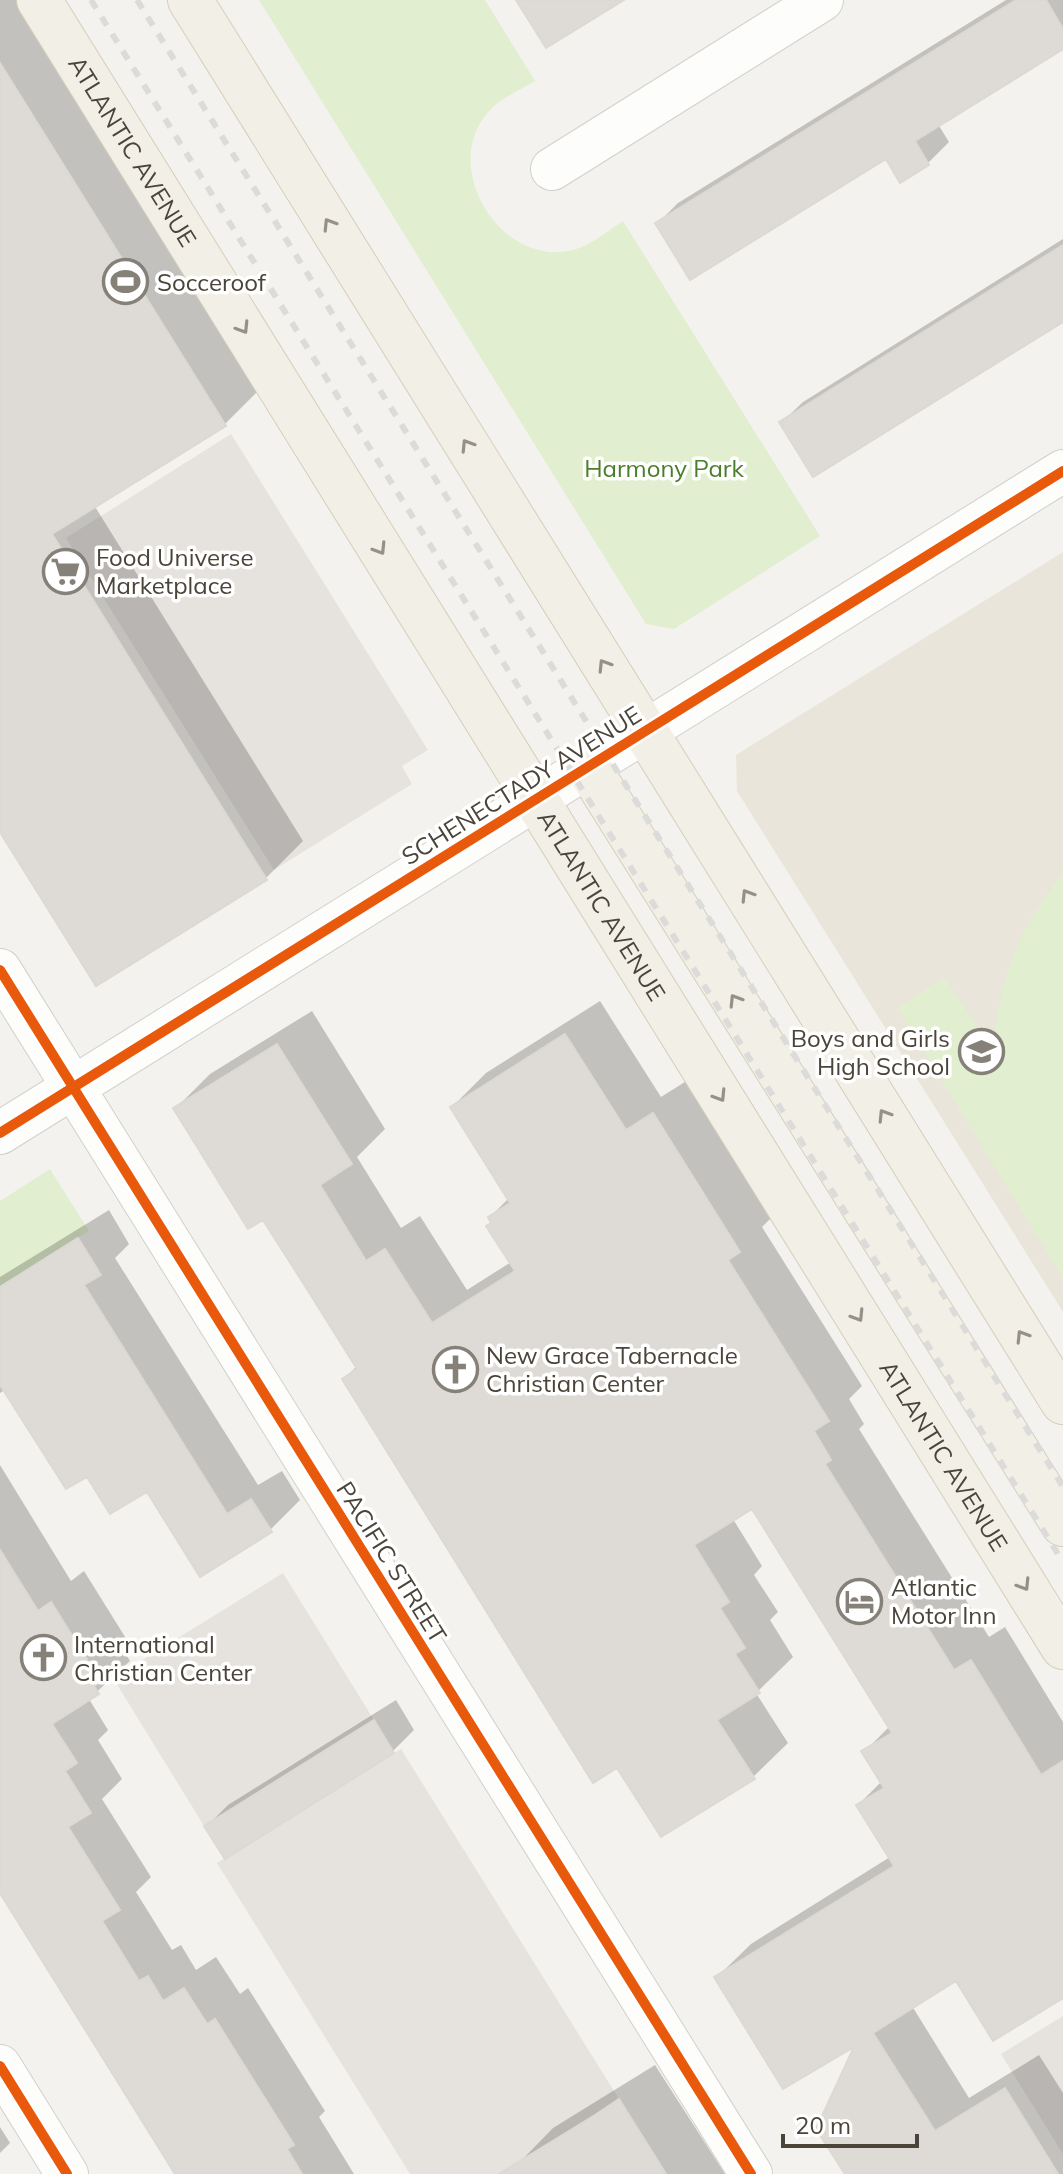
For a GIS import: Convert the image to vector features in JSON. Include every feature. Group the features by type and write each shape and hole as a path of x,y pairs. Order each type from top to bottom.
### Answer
{"main road":[{"name":"ATLANTIC AVENUE","path":"39,0 1063,1647"},
{"path":"190,0 1063,1402"},
{"path":"588,767 1063,1524"},
{"path":"665,1006 806,1114"}],"street":[{"path":"552,169 822,0"},
{"name":"SCHENECTADY AVENUE","path":"0,1133 1063,471"},
{"name":"PACIFIC STREET","path":"0,970 751,2174"},
{"path":"0,2066 67,2174"}],"shaded area":[{"path":"231,434 428,750 402,766 412,784 274,870 66,538"},
{"name":"Boys and Girls High School","path":"1063,552 1063,1312 737,791 736,755"},
{"path":"283,1573 374,1720 204,1826 113,1678"},
{"path":"401,1749 619,2099 499,2174 410,2174 217,1863"},
{"path":"1063,2016 1063,2154 1001,2054"}],"green space":[{"name":"Harmony Park","path":"259,0 485,0 535,81 493,107 476,130 471,157 474,184 486,210 504,231 527,246 553,252 582,247 623,221 820,536 674,629 646,624"},
{"path":"1063,874 1063,1278 897,1008 944,977 993,1051 1000,1002 1013,957 1034,915"},
{"path":"50,1169 89,1231 0,1287 0,1201"}],"building":[{"path":"516,0 624,0 546,48"},
{"path":"1016,0 1046,0 1063,29 1063,49 915,141 929,165 900,183 886,159 690,280 655,223"},
{"path":"0,63 226,426 52,534 267,880 96,986 0,832"},
{"path":"1063,245 1063,322 813,477 779,422"},
{"path":"565,1034 626,1130 653,1113 740,1252 728,1260 829,1421 814,1431 831,1460 825,1464 954,1670 971,1660 1041,1775 1063,1761 1063,1998 993,2041 956,1981 873,2033 935,2131 1005,2088 1058,2174 845,2174 816,2129 854,2047 783,2089 714,1977 894,1866 856,1805 884,1788 861,1751 892,1733 752,1509 694,1545 729,1602 720,1608 745,1648 735,1654 760,1693 717,1720 755,1779 661,1837 617,1768 593,1783 342,1379 357,1369 263,1220 248,1229 173,1108 277,1044 352,1164 320,1185 366,1261 385,1249 432,1323 515,1271 486,1226 491,1223 488,1217 510,1203 450,1107"},
{"path":"78,1238 101,1275 84,1285 227,1514 251,1499 272,1532 200,1577 147,1492 110,1514 87,1477 66,1489 0,1385 0,1287"},
{"path":"0,1550 38,1611 51,1602 101,1682 94,1686 99,1694 52,1724 77,1763 65,1771 91,1813 68,1827 120,1910 102,1921 139,1981 148,1976 163,2001 184,1988 207,2024 215,2019 294,2145 287,2149 302,2174 175,2174 0,1893"},
{"path":"374,1720 394,1753 225,1859 204,1826"},
{"path":"619,2099 666,2174 499,2174 595,2115"}],"railway":[{"path":"91,0 1063,1562"},
{"path":"137,0 1063,1487"}],"cycle path":[{"path":"0,1133 1063,471"},
{"path":"0,970 751,2174"},
{"path":"0,2066 67,2174"}],"place":[{"name":"Socceroof","path":"126,282"},
{"name":"Food Universe Marketplace","path":"65,571"},
{"name":"Boys and Girls High School","path":"981,1052"},
{"name":"New Grace Tabernacle Christian Center","path":"455,1369"},
{"name":"Atlantic Motor Inn","path":"860,1601"},
{"name":"International Christian Center","path":"43,1658"}]}
